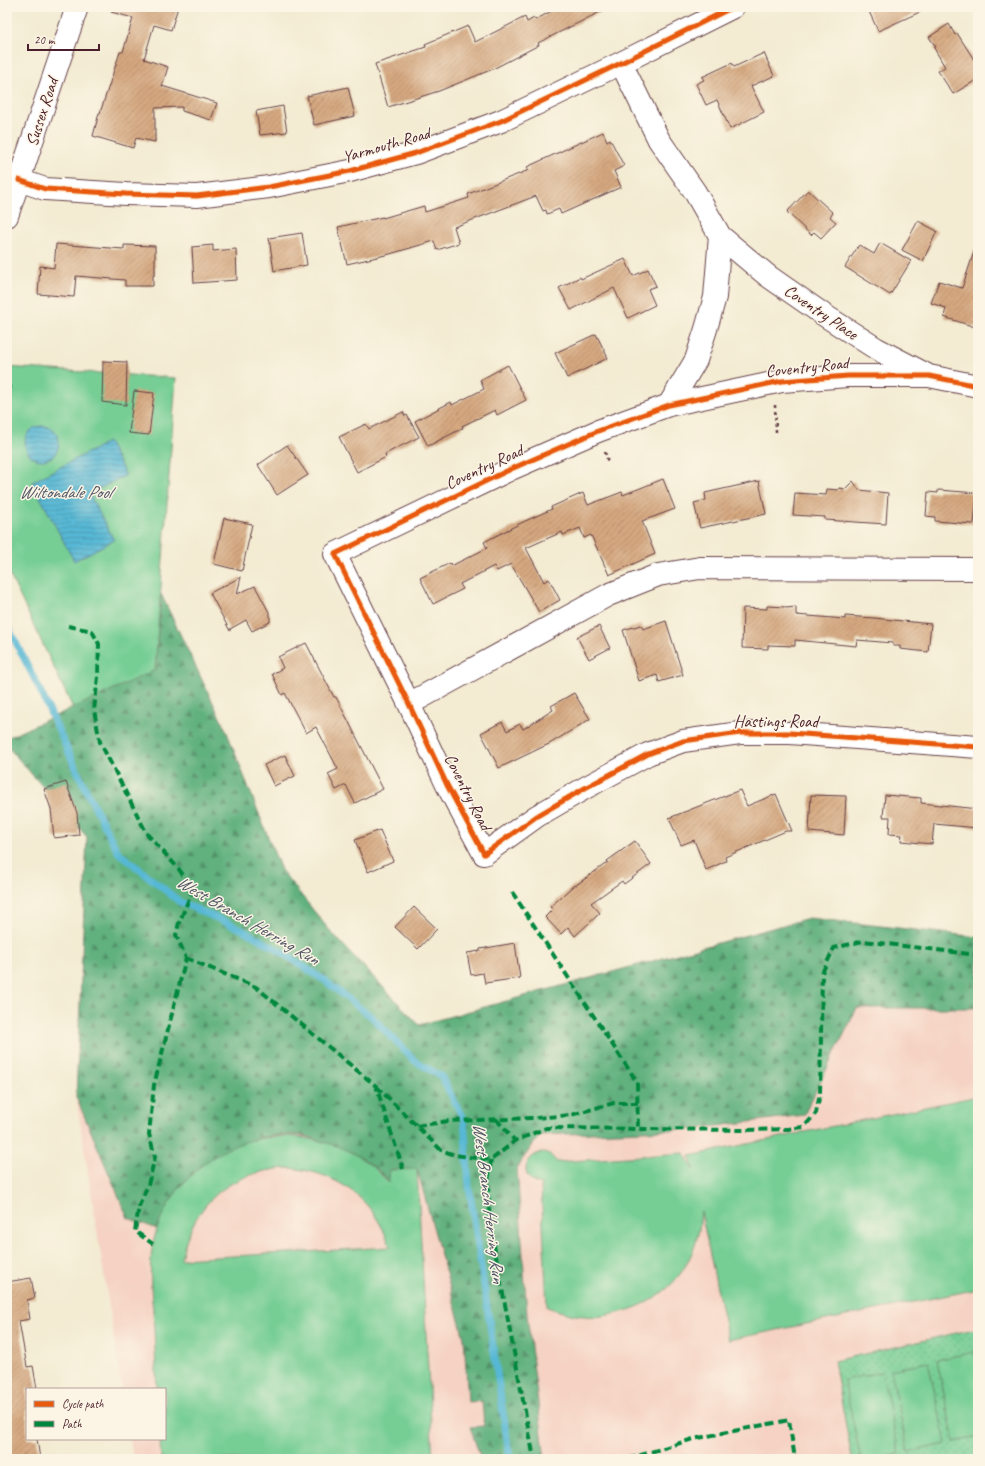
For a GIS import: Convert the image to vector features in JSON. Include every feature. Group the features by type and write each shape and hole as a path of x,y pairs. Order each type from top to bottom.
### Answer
{"street":[{"name":"Sussex Road","path":"7,216 77,7"},
{"name":"Yarmouth Road","path":"19,180 45,189 126,194 197,196 269,187 350,171 416,153 500,121 733,7"},
{"name":"Coventry Place","path":"621,63 660,140 695,192 720,236 768,276 824,315 877,348 929,376"},
{"path":"669,405 696,360 706,329 715,297 720,236"},
{"name":"Coventry Road","path":"484,854 447,785 335,554 511,469 598,431 669,405 782,381 848,376 929,376 978,386"},
{"path":"409,704 608,596 658,575 700,568 978,569"},
{"name":"Hastings Road","path":"484,854 537,816 585,788 648,754 683,741 740,733 790,732 978,748"}],"shaded area":[{"path":"809,918 978,937 978,1459 133,1459 130,1440 166,1440 166,1388 122,1388 76,1097 804,1115"}],"green space":[{"name":"Wiltondale Pool","path":"7,367 176,378 155,670 73,708 7,569"},
{"path":"161,594 226,730 281,870 330,931 419,1025 809,918 978,937 978,1008 857,1008 804,1115 693,1129 540,1135 517,1167 527,1315 545,1459 481,1459 470,1427 484,1426 482,1401 468,1402 464,1338 417,1169 389,1170 390,1183 370,1164 338,1147 309,1137 291,1135 272,1136 236,1146 203,1165 189,1177 177,1191 168,1205 157,1229 128,1218 76,1097 87,837 7,746 7,738 155,670"},
{"path":"978,1096 978,1289 728,1340 701,1212 695,1245 688,1261 680,1274 656,1297 642,1305 610,1315 588,1317 574,1315 547,1307 541,1185 531,1181 527,1174 526,1167 529,1160 534,1155 541,1153 549,1155 557,1162 684,1153 693,1169 690,1156"},
{"path":"287,1136 316,1140 330,1144 355,1155 379,1172 389,1183 389,1170 417,1169 433,1459 161,1459 160,1440 166,1440 166,1388 157,1388 151,1280 152,1249 156,1231 163,1214 173,1198 184,1183 197,1170 212,1158 228,1149 245,1142","holes":["287,1168 305,1170 322,1175 337,1182 364,1202 383,1230 390,1247 181,1259 194,1222 217,1194 231,1184 248,1176 266,1171"]},
{"path":"978,1328 978,1459 852,1459 834,1361"},
{"path":"974,1352 978,1368 978,1437 954,1442 937,1360"},
{"path":"928,1362 946,1444 908,1452 891,1370"},
{"path":"882,1372 899,1454 875,1459 861,1459 844,1380"}],"water":[{"path":"42,426 54,431 59,443 54,455 42,460 30,455 25,443 30,431"},
{"name":"Wiltondale Pool","path":"108,442 126,475 89,494 114,540 74,561 32,482"}],"building":[{"path":"112,7 178,7 171,30 154,25 144,59 168,67 162,86 217,103 211,120 182,111 182,107 155,108 155,142 136,138 133,148 93,136 99,113 120,52 123,52 133,18 111,12"},
{"path":"559,7 610,7 538,43 539,45 493,69 439,91 388,107 375,64 426,47 425,44 468,26 475,42 525,17 527,22 534,18 535,20"},
{"path":"867,7 931,7 878,31"},
{"path":"949,24 955,35 957,33 978,66 978,79 953,94 938,71 945,67 934,48 936,47 929,37"},
{"path":"764,53 774,76 751,86 764,112 730,129 717,100 706,105 696,84 704,80 702,77 732,63 734,67"},
{"path":"348,87 355,116 314,125 307,96"},
{"path":"283,106 287,132 260,135 256,111"},
{"path":"603,132 607,141 610,139 624,166 614,171 621,187 561,214 559,209 547,214 546,210 543,211 536,196 454,227 459,243 437,250 434,241 390,254 347,264 338,227 383,218 424,206 425,212 469,198 468,194 529,170 527,167"},
{"path":"808,190 833,213 830,217 836,222 821,238 814,232 811,235 787,212"},
{"path":"918,221 937,231 923,261 902,250"},
{"path":"302,233 307,265 274,271 269,238"},
{"path":"880,243 911,261 890,295 845,267 859,245 874,254"},
{"path":"56,244 124,249 124,245 155,246 155,275 153,275 153,286 125,286 125,280 76,276 74,297 38,294 40,266 54,268"},
{"path":"213,245 213,251 236,249 237,280 194,283 192,247"},
{"path":"975,249 978,250 978,328 944,317 946,308 931,303 939,281 962,288"},
{"path":"625,259 633,276 648,269 656,286 648,289 655,305 628,318 614,288 571,310 559,288 580,277 581,279"},
{"path":"596,334 608,358 567,378 555,353"},
{"path":"103,361 127,362 126,405 102,402"},
{"path":"508,365 526,400 497,415 495,410 462,426 463,428 428,446 415,421 451,402 452,405 484,389 480,380"},
{"path":"134,391 154,393 149,435 129,433"},
{"path":"403,412 405,416 407,415 419,437 385,454 386,457 357,472 339,437 366,424 369,429"},
{"path":"287,445 308,475 277,495 258,465"},
{"path":"663,479 675,509 642,521 655,554 609,575 591,535 584,538 580,528 563,535 562,532 526,548 544,582 549,579 560,600 539,612 511,564 497,571 494,566 460,584 463,589 433,604 420,578 450,563 451,566 487,548 484,542 552,509 551,507 583,493 588,505 622,492 623,495"},
{"path":"759,481 766,514 700,528 694,503 706,500 705,493"},
{"path":"853,481 859,490 888,493 886,524 825,520 825,517 793,515 795,493 826,495 827,489 845,489"},
{"path":"938,490 977,493 974,523 935,521 935,517 926,516 928,492 938,493"},
{"path":"224,518 252,524 242,571 214,564"},
{"path":"241,577 237,594 255,586 270,614 270,622 252,631 246,620 230,629 230,631 210,593"},
{"path":"767,606 786,608 796,607 796,615 845,619 845,616 931,624 928,652 900,649 900,646 893,646 893,643 857,640 856,646 795,640 795,646 768,645 768,649 742,648 743,608 767,609"},
{"path":"666,621 683,675 659,682 657,675 639,681 623,630 641,625 643,629"},
{"path":"599,626 610,648 589,659 577,637"},
{"path":"306,643 334,697 336,697 383,789 355,803 346,785 336,790 328,774 338,769 316,727 306,733 285,693 282,695 272,674 283,668 278,657"},
{"path":"574,693 590,719 551,743 499,768 481,733 502,722 507,731 520,724 523,729 553,710 551,706"},
{"path":"285,755 295,776 274,786 264,765"},
{"path":"66,782 77,813 79,835 54,838 51,809 44,789"},
{"path":"740,790 747,806 776,794 792,831 786,831 725,857 726,861 706,870 694,840 681,845 669,818"},
{"path":"811,795 846,796 844,835 809,832"},
{"path":"885,795 921,798 921,803 978,809 978,828 934,824 932,844 901,841 902,835 889,834 890,817 883,817"},
{"path":"380,830 393,861 368,872 355,840"},
{"path":"635,841 651,864 624,884 622,881 591,903 600,913 575,936 568,927 561,934 545,917 553,909 550,907 574,885 575,886"},
{"path":"414,907 437,929 418,949 395,927"},
{"path":"515,943 520,978 485,983 483,973 471,975 467,953 480,951 480,949"},
{"path":"31,1278 35,1298 27,1300 30,1319 19,1321 27,1367 33,1366 37,1388 26,1388 26,1440 37,1440 40,1459 7,1459 7,1282"}],"waterway":[{"name":"West Branch Herring Run","path":"7,625 38,686 87,792 118,852 180,902 239,928 275,948 324,980 373,1018 415,1061 441,1076 464,1120 469,1186 510,1459"}],"marked path":[{"path":"68,626 92,631 99,644 98,677 94,710 100,742 147,834 178,868 193,889 179,923 176,935 186,958 154,1085 149,1134 155,1157 148,1185 139,1206 135,1231 153,1244"},
{"path":"512,892 637,1082 638,1129"},
{"path":"376,1086 441,1150 455,1155 491,1160 515,1141 546,1128 746,1130 804,1127 816,1113 820,1094 822,973 834,948 863,941 978,955"},
{"path":"186,958 256,987 376,1086 403,1169"},
{"path":"417,1126 449,1121 535,1118 571,1115 614,1103 638,1103"},
{"path":"496,1119 515,1141"},
{"path":"491,1160 488,1182 489,1209 495,1251 534,1459"},
{"path":"628,1459 693,1439 789,1420 795,1459"}],"cycle path":[{"path":"19,180 45,189 126,194 197,196 269,187 350,171 416,153 501,121 733,7"},
{"path":"978,386 929,376 848,376 782,381 669,405 598,431 511,469 335,554 447,785 484,854 537,816 585,788 648,754 683,741 740,733 790,733 978,747"}]}
